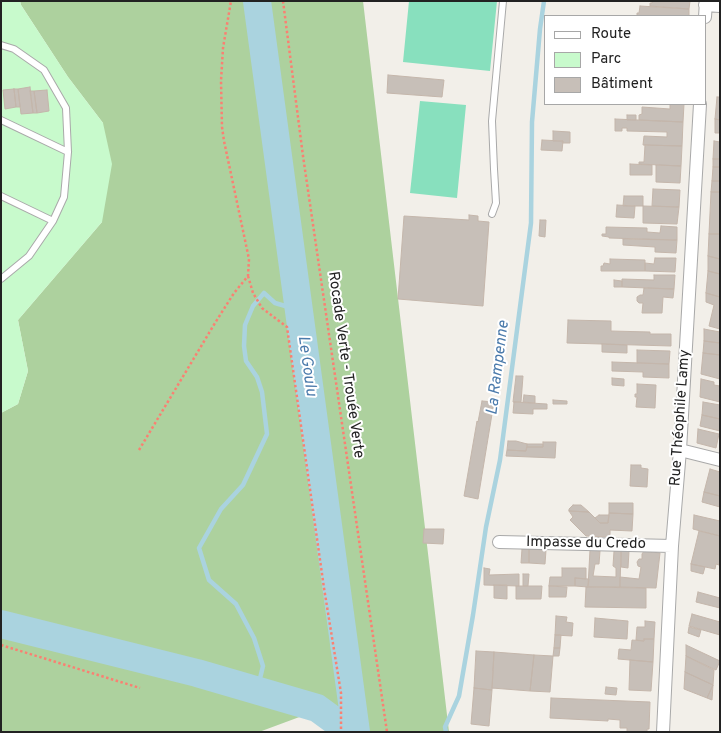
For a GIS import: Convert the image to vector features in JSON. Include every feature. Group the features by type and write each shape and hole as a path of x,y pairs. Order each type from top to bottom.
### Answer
{"street":[{"path":"705,8 720,6"},
{"name":"Rue Théophile Lamy","path":"663,732 672,546 680,450 700,105"},
{"path":"680,450 720,460"},
{"name":"Impasse du Credo","path":"499,542 672,546"}],"lane":[{"path":"492,214 496,203 492,121 503,1"},
{"path":"1,45 14,49 44,70 66,108 68,152 64,196 53,220 29,256 1,279"},
{"path":"1,120 68,152"},
{"path":"1,196 53,220"},
{"path":"1,271 8,274"}],"path":[{"path":"231,1 223,48 221,81 222,127 248,259 248,276 253,294 262,308 287,327 341,693 341,732"},
{"name":"Rocade Verte - Trouée Verte","path":"283,1 304,165 387,732"},
{"path":"139,450 215,323 234,293 248,276"},
{"path":"1,645 140,688"}],"green space":[{"path":"1,1 20,1 68,77 103,123 112,164 102,222 18,320 28,371 18,404 1,413"},
{"path":"20,1 363,1 449,732 326,732 321,709 259,732 1,732 1,413 18,404 28,371 18,320 102,222 103,123 68,77"},
{"path":"409,1 497,1 490,71 403,62"},
{"path":"420,101 466,105 457,198 410,193"}],"building":[{"path":"652,1 690,1 689,9 650,6"},
{"path":"640,6 689,9 689,15 637,15"},
{"path":"388,75 444,80 442,97 387,93"},
{"path":"30,87 33,113 21,114 18,89"},
{"path":"14,89 16,107 5,109 3,90"},
{"path":"14,89 18,89 20,107 16,107"},
{"path":"47,90 49,111 37,113 34,91"},
{"path":"30,91 34,91 37,113 33,113"},
{"path":"717,97 720,97 720,120 715,119"},
{"path":"670,105 684,105 683,122 639,120 639,115 642,114 642,107 670,109"},
{"path":"627,115 636,115 636,120 627,120"},
{"path":"615,119 683,122 682,146 643,145 644,136 667,137 667,132 627,131 627,128 622,128 622,131 615,131"},
{"path":"715,119 720,120 720,133 715,133"},
{"path":"553,131 570,132 570,143 553,141"},
{"path":"542,140 563,141 562,151 541,150"},
{"path":"714,141 720,142 720,159 713,159"},
{"path":"645,145 682,146 681,166 639,164 639,162 644,162"},
{"path":"713,159 720,159 720,167 713,167"},
{"path":"630,164 652,165 652,175 630,175"},
{"path":"656,165 681,166 680,183 656,182"},
{"path":"713,167 720,167 720,181 712,181"},
{"path":"712,181 720,181 720,192 711,192"},
{"path":"653,189 680,190 679,207 652,206"},
{"path":"711,192 720,192 720,234 709,234"},
{"path":"624,196 643,196 643,206 623,206"},
{"path":"617,205 635,206 634,218 616,217"},
{"path":"643,206 679,207 677,224 643,223"},
{"path":"469,215 478,216 478,221 489,222 483,306 398,299 404,216 469,220"},
{"path":"540,220 546,220 545,237 539,236"},
{"path":"661,226 677,227 677,240 609,238 602,236 602,234 606,234 606,227 647,228 647,232 660,233"},
{"path":"709,234 720,234 720,259 708,256"},
{"path":"623,239 677,240 676,253 655,252 655,247 623,245"},
{"path":"708,256 720,259 720,274 708,271"},
{"path":"655,258 676,258 675,272 645,271 645,263 654,264"},
{"path":"610,259 645,260 645,271 601,271 601,266 604,263 610,264"},
{"path":"708,271 720,274 720,297 706,293"},
{"path":"654,275 675,275 674,289 622,287 622,279 654,280"},
{"path":"614,280 622,281 622,287 614,287"},
{"path":"644,288 674,289 673,298 663,297 662,313 642,313 643,303 637,301 637,297 643,295"},
{"path":"706,293 720,297 720,329 709,326 714,305 706,302"},
{"path":"568,320 611,321 611,331 671,334 671,346 567,343"},
{"path":"704,329 720,332 720,343 704,341"},
{"path":"704,341 720,343 720,355 703,353"},
{"path":"602,344 627,345 627,353 602,352"},
{"path":"637,350 670,351 669,364 637,363"},
{"path":"703,353 720,355 720,379 701,374"},
{"path":"612,362 669,364 669,378 643,377 643,372 612,371"},
{"path":"516,376 523,376 521,402 513,402"},
{"path":"612,378 624,379 624,386 612,385"},
{"path":"701,379 714,382 714,385 720,386 720,402 700,397"},
{"path":"637,384 656,385 655,408 636,407 637,397 635,397 635,394 637,394"},
{"path":"524,395 535,396 535,403 523,402"},
{"path":"553,400 567,401 567,404 553,404"},
{"path":"482,401 494,402 478,499 464,496"},
{"path":"514,402 547,404 547,409 533,409 533,414 513,413"},
{"path":"703,402 720,405 720,419 702,415"},
{"path":"702,415 720,419 720,431 700,426"},
{"path":"698,429 719,434 716,448 697,443"},
{"path":"508,441 527,444 526,451 507,450"},
{"path":"543,442 556,442 555,458 506,456 507,450 526,451 527,447 543,447"},
{"path":"527,444 543,444 543,447 527,447"},
{"path":"631,465 641,465 641,468 648,469 647,487 630,486"},
{"path":"710,469 720,472 720,496 704,492"},
{"path":"704,492 720,496 720,507 702,502"},
{"path":"609,503 633,503 633,514 609,513"},
{"path":"573,505 581,505 589,512 569,511"},
{"path":"569,511 589,512 600,523 608,523 609,513 633,514 632,531 610,530 610,537 586,536 570,520 573,517"},
{"path":"599,515 609,515 608,523 600,523 595,518"},
{"path":"694,515 720,521 720,536 693,529"},
{"path":"424,529 444,529 443,544 423,543"},
{"path":"699,531 720,536 720,560 719,565 716,564 715,569 691,564"},
{"path":"522,549 529,549 529,563 521,563"},
{"path":"529,549 546,550 545,564 529,563"},
{"path":"590,550 600,551 599,564 595,564 593,576 616,577 616,568 613,566 614,551 621,551 620,587 588,587"},
{"path":"621,551 629,551 628,568 621,567"},
{"path":"644,551 660,553 656,588 620,587 620,577 639,579 641,567 638,566 637,562 639,559 642,559"},
{"path":"691,564 705,567 703,574 691,571"},
{"path":"484,568 490,569 489,575 519,574 519,586 484,585"},
{"path":"562,568 586,568 586,579 575,578 575,586 549,586 550,577 562,577"},
{"path":"523,574 529,574 528,586 523,586"},
{"path":"575,578 589,579 588,587 575,586"},
{"path":"494,585 507,585 507,599 494,598"},
{"path":"516,586 542,586 541,599 516,599"},
{"path":"549,586 567,587 566,597 549,597"},
{"path":"586,587 646,588 646,608 585,607"},
{"path":"698,592 720,598 720,608 696,602"},
{"path":"692,614 720,622 720,635 689,626"},
{"path":"556,616 567,617 566,622 573,623 572,636 555,635"},
{"path":"595,618 628,621 627,639 594,637"},
{"path":"645,621 655,622 654,639 636,640 637,627 645,627"},
{"path":"689,627 701,630 699,637 688,633"},
{"path":"555,635 561,635 560,648 554,648"},
{"path":"644,639 654,639 653,662 618,659 619,649 631,650 632,640 644,641"},
{"path":"686,645 720,661 716,670 686,656"},
{"path":"554,648 560,648 559,656 553,656"},
{"path":"476,651 494,652 492,690 474,688"},
{"path":"494,652 534,655 530,691 492,688"},
{"path":"534,655 553,656 550,692 530,691"},
{"path":"686,656 714,670 713,685 685,672"},
{"path":"630,660 653,662 651,691 629,690"},
{"path":"685,672 713,685 707,698 684,689"},
{"path":"713,685 712,700 707,698"},
{"path":"606,687 617,688 616,695 605,694"},
{"path":"474,688 492,690 489,726 471,724"},
{"path":"551,698 650,702 649,729 647,729 647,732 627,732 627,728 620,728 620,720 550,718"}],"waterway":[{"name":"Le Goulu","path":"257,1 356,732"},
{"name":"La Rampenne","path":"446,732 445,727 459,696 486,527 500,460 531,223 532,122 544,1"},
{"path":"257,691 263,666 254,638 236,604 209,580 199,548 221,509 243,485 267,434 262,392 257,377 246,361 244,346 245,325 253,306 264,293 275,303 299,310"},
{"path":"1,624 197,673 317,708 350,732"}]}
